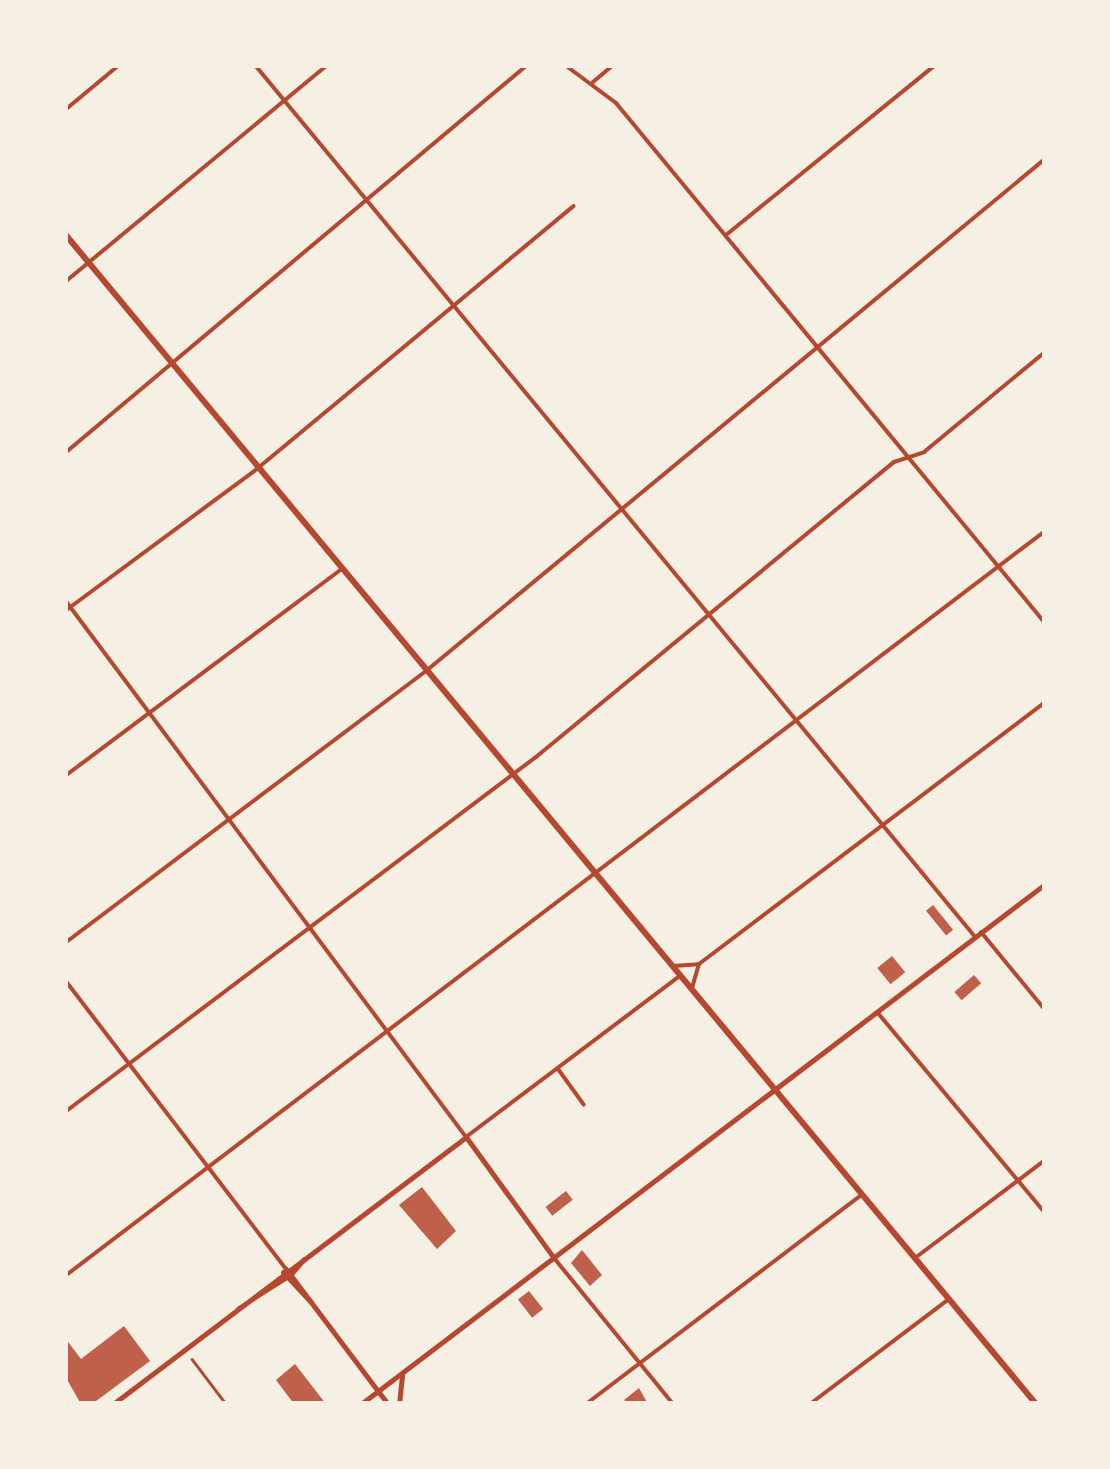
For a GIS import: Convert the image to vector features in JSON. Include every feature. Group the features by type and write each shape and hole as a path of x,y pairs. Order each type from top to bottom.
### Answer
{"main road":[{"path":"65,234 1036,1404"},
{"path":"361,1404 1045,884"},
{"path":"112,1404 242,1310 466,1137 554,1258"},
{"path":"287,1273 388,1404"},
{"path":"398,1404 402,1373"}],"street":[{"path":"65,110 119,65"},
{"path":"256,65 884,825 1045,1010"},
{"path":"65,282 326,65"},
{"path":"65,453 527,65"},
{"path":"564,65 593,82 726,236 1045,623"},
{"path":"593,82 614,65"},
{"path":"726,236 934,65"},
{"path":"65,943 426,671 1045,159"},
{"path":"68,610 258,468 574,206"},
{"path":"65,1112 536,757 710,614 908,457 924,452 1045,352"},
{"path":"65,1276 1045,531"},
{"path":"65,776 342,569"},
{"path":"65,600 68,610 312,926 466,1137 681,975"},
{"path":"673,966 699,964 1045,702"},
{"path":"692,989 699,964"},
{"path":"65,980 287,1273"},
{"path":"877,1012 1045,1213"},
{"path":"558,1069 584,1105"},
{"path":"915,1258 1045,1160"},
{"path":"586,1404 862,1194"},
{"path":"554,1258 673,1404"},
{"path":"810,1404 949,1299"},
{"path":"192,1359 226,1404"}],"building":[{"path":"933,905 953,930 946,936 926,911"},
{"path":"892,956 905,972 890,984 877,968"},
{"path":"974,975 981,983 962,1000 954,992"},
{"path":"422,1187 456,1231 437,1249 399,1205"},
{"path":"566,1191 573,1200 552,1216 546,1207"},
{"path":"582,1250 602,1275 590,1286 571,1263"},
{"path":"529,1291 543,1309 532,1318 518,1300"},
{"path":"124,1326 150,1361 92,1404 81,1404 65,1376 65,1338 81,1359"},
{"path":"295,1364 326,1404 294,1404 276,1380"},
{"path":"639,1388 648,1404 628,1404 624,1400"}]}
